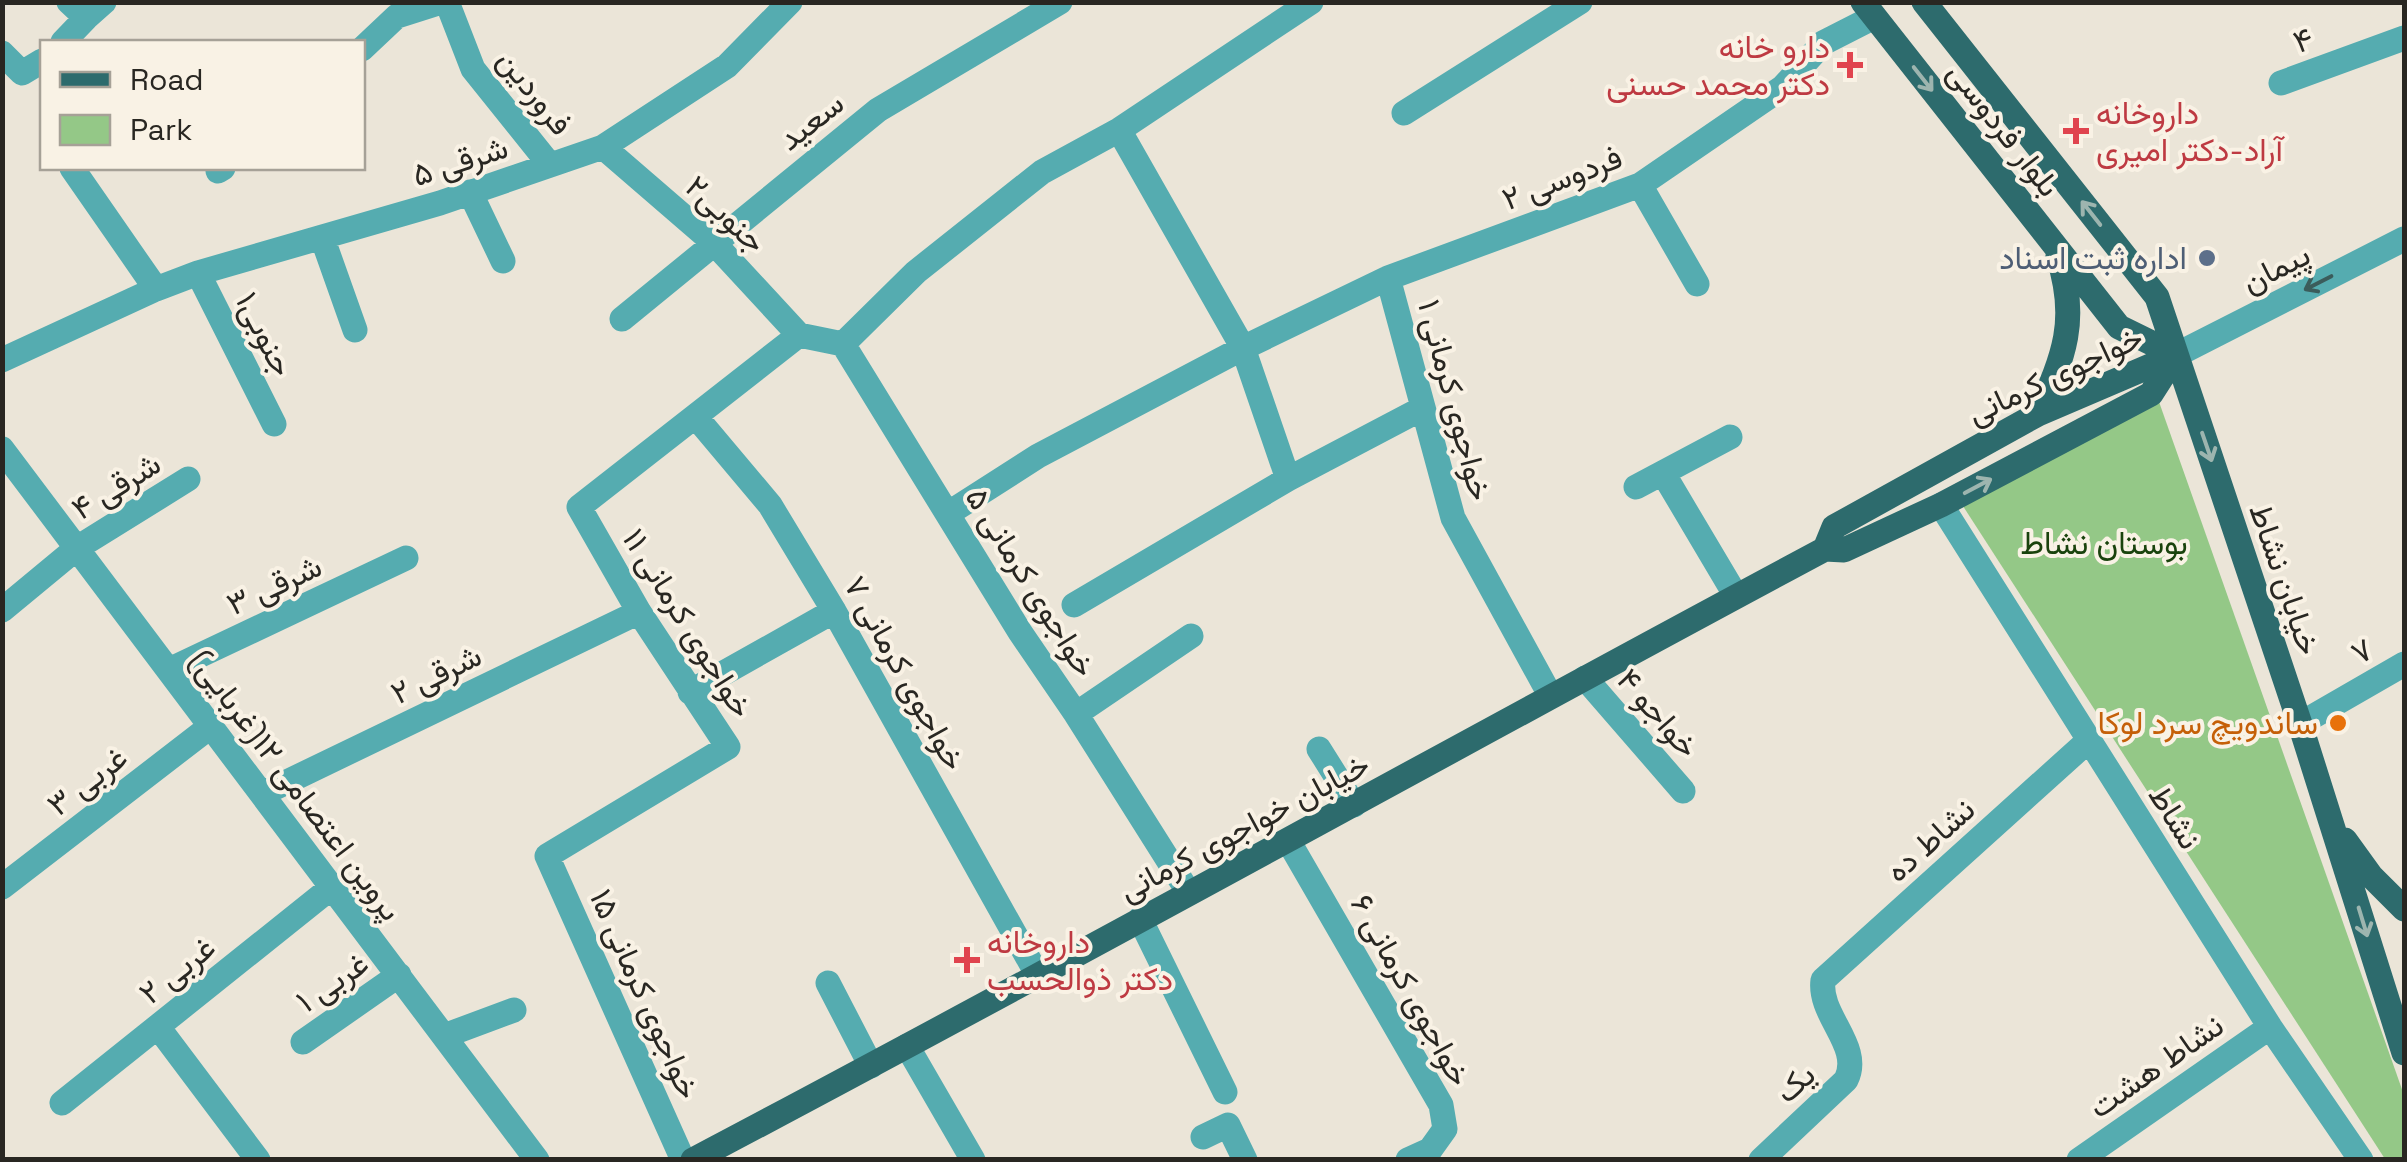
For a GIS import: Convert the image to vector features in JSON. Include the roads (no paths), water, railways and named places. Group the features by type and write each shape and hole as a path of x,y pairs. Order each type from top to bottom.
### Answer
{"main road":[{"name":"بلوار فردوسی","path":"1924,2 2157,297 2176,355"},
{"name":"بلوار فردوسی","path":"1868,10 2119,327 2176,355"},
{"path":"2038,414 2059,366 2070,317 2056,246"},
{"name":"خواجوی کرمانی","path":"2176,355 2151,394 1941,505 1844,550 1825,549 1834,528 2038,414 2176,355"},
{"name":"خیابان نشاط","path":"2176,355 2300,724 2404,1053"},
{"name":"خیابان خواجوی کرمانی","path":"694,1160 1289,842 1550,695 1825,549"},
{"path":"2331,820 2370,876 2404,909"}],"street":[{"path":"365,47 397,16 444,2"},
{"name":"فروردین","path":"444,2 473,69 550,165"},
{"name":"شرقی ۵","path":"2,360 198,273 470,192 603,147 727,66 790,2"},
{"name":"سعید","path":"622,319 878,110 1060,2"},
{"path":"696,417 799,334 843,344 916,272 1042,172 1119,130 1311,2"},
{"path":"1404,113 1580,2"},
{"path":"64,40 86,8"},
{"name":"فردوسی ۲","path":"949,513 1038,456 1243,348 1388,278 1640,185 1783,87 1824,43 1868,10"},
{"name":"۴","path":"2281,83 2404,38"},
{"path":"2,53 22,74 40,63"},
{"path":"1119,130 1243,348 1288,479"},
{"name":"جنوبی۲","path":"603,147 714,242 799,334"},
{"path":"73,170 156,289"},
{"path":"1640,185 1697,284"},
{"path":"470,192 503,261"},
{"path":"322,237 355,330"},
{"name":"پیمان","path":"2176,355 2404,239"},
{"name":"جنوبی۱","path":"198,273 274,424"},
{"name":"خواجوی کرمانی ۱","path":"1388,278 1453,518 1550,695"},
{"name":"خواجوی کرمانی ۵","path":"843,344 1020,632 1189,893"},
{"path":"1074,605 1288,479 1423,408"},
{"name":"خواجوی کرمانی ۱۱","path":"547,856 728,748 639,612 579,507 696,417"},
{"name":"خواجوی کرمانی ۷","path":"696,417 770,505 834,611 1037,974"},
{"path":"1636,487 1730,437"},
{"name":"پروین اعتصامی ۱۲(غربایی)","path":"2,449 537,1160"},
{"path":"1664,473 1736,596"},
{"name":"شرقی ۴","path":"2,610 77,548 188,479"},
{"name":"نشاط","path":"1941,505 2270,1027 2361,1160"},
{"name":"شرقی ۳","path":"170,670 406,558"},
{"path":"690,692 834,611"},
{"name":"شرقی ۲","path":"262,794 639,612"},
{"path":"1076,714 1191,636"},
{"name":"۷","path":"2300,724 2404,664"},
{"name":"خواجو ۴","path":"1585,678 1683,791"},
{"name":"غربی ۳","path":"2,887 212,726"},
{"name":"نشاط ده","path":"1822,991 1823,980 2088,741"},
{"path":"1320,749 1354,806"},
{"name":"خواجوی کرمانی ۶","path":"1289,842 1441,1105 1445,1129 1430,1150 1408,1160"},
{"name":"خواجوی کرمانی ۱۵","path":"547,856 683,1160"},
{"name":"غربی ۲","path":"62,1104 332,887"},
{"path":"1140,919 1226,1092"},
{"name":"غربی ۱","path":"303,1042 398,975"},
{"path":"828,982 871,1066"},
{"name":"یک","path":"1761,1160 1846,1080 1852,1068 1850,1054 1822,991"},
{"path":"444,1036 514,1010"},
{"path":"158,1027 258,1160"},
{"name":"نشاط هشت","path":"2085,1158 2270,1027"},
{"path":"907,1046 973,1160"},
{"path":"1203,1137 1228,1124 1245,1160"}],"place":[{"name":"دارو خانه دکتر محمد حسنی","path":"1850,65"},
{"name":"داروخانه آراد-دکتر امیری","path":"2076,131"},
{"name":"اداره ثبت اسناد","path":"2207,258"},
{"name":"ساندویچ سرد لوکا","path":"2338,723"},
{"name":"داروخانه دکتر ذوالحسب","path":"967,960"}],"park label":[{"name":"بوستان نشاط","path":"2104,543"}]}
